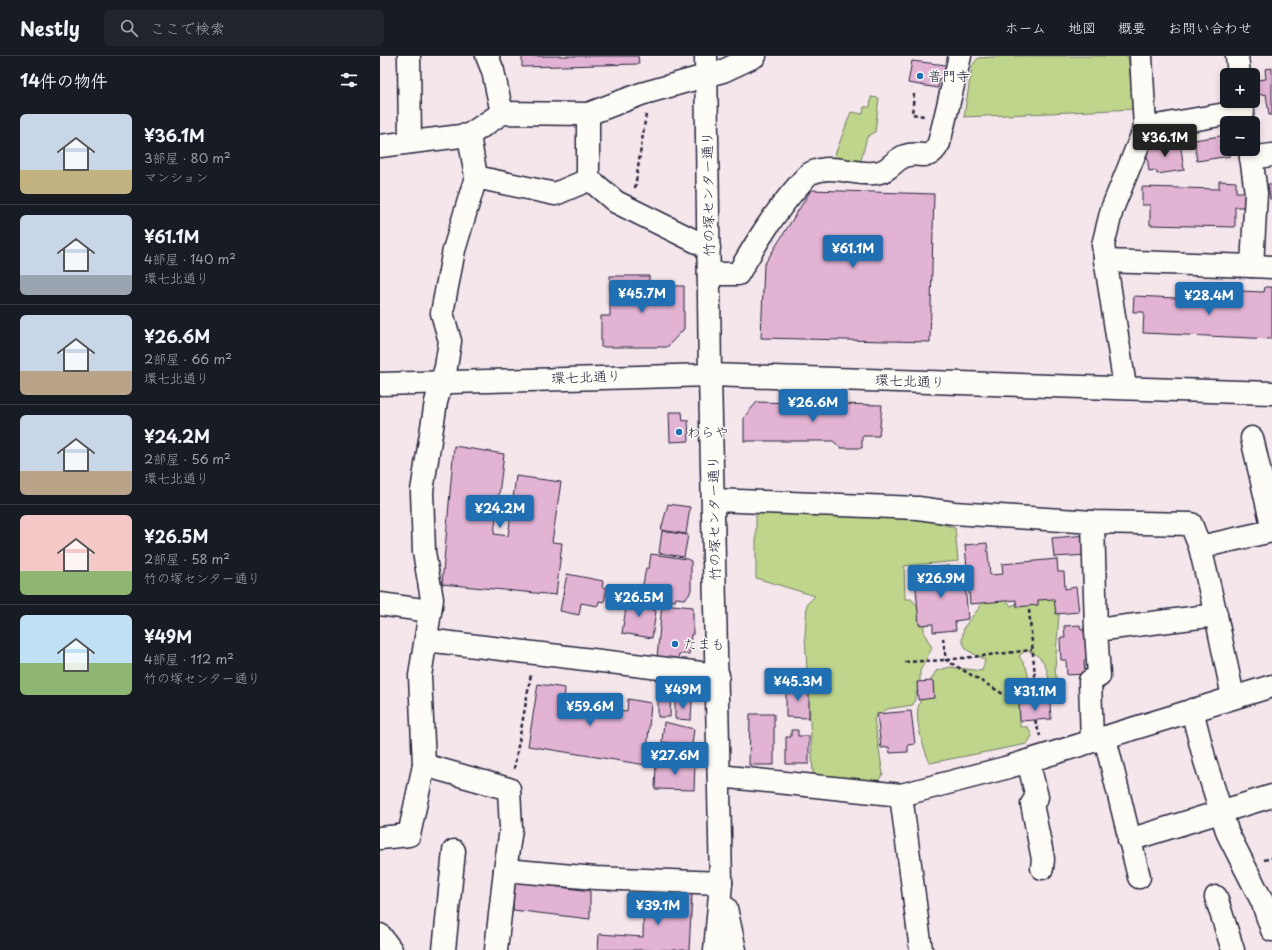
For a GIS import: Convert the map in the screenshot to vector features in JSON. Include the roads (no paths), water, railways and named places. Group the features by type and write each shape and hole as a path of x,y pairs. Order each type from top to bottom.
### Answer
{"street":[{"path":"409,56 410,142"},
{"path":"487,56 502,113"},
{"path":"380,146 469,135 502,113 588,114 649,92 706,66 741,64 755,56"},
{"path":"709,274 738,274 765,227 787,198 809,173 828,167 854,172 874,173 886,170 905,156 927,156 934,152 945,119 960,56"},
{"path":"1125,387 1104,261 1103,245 1112,209 1145,128 1141,56"},
{"name":"竹の塚センター通り","path":"706,66 710,374 718,675 721,884 715,950"},
{"path":"1145,128 1243,112"},
{"path":"588,114 588,178 616,202 709,248"},
{"path":"380,838 409,836 424,765 420,676 432,599 424,552 422,491 436,402 446,367 450,341 442,313 454,250 476,178 469,135"},
{"path":"1104,261 1262,267 1256,193 1258,156"},
{"path":"476,178 555,194 588,178"},
{"name":"環七北通り","path":"380,384 710,374 1272,392"},
{"path":"1252,438 1272,524"},
{"path":"714,500 918,508 954,513 1093,522 1191,524 1200,547 1233,697"},
{"path":"1093,522 1096,630 1099,676 1090,681 1099,740 1139,877"},
{"path":"1200,547 1272,531"},
{"path":"380,604 430,611"},
{"path":"1096,630 1216,615"},
{"path":"426,640 718,675"},
{"path":"719,776 901,795 1028,761 1272,686"},
{"path":"1192,710 1205,761 1228,834 1262,901 1272,930"},
{"path":"1028,761 1037,797 1032,804 1043,859 1042,868"},
{"path":"424,765 509,789 511,830 496,950"},
{"path":"901,795 922,950"},
{"path":"1129,840 1272,796"},
{"path":"444,950 454,851"},
{"path":"505,870 595,878 721,884"},
{"name":"竹の塚センター通り","path":"721,884 735,950"},
{"path":"1216,897 1233,950"},
{"path":"380,935 391,950"}],"place":[{"name":"普門寺","path":"920,76"},
{"name":"わらや","path":"679,432"},
{"name":"たまも","path":"675,644"}]}
